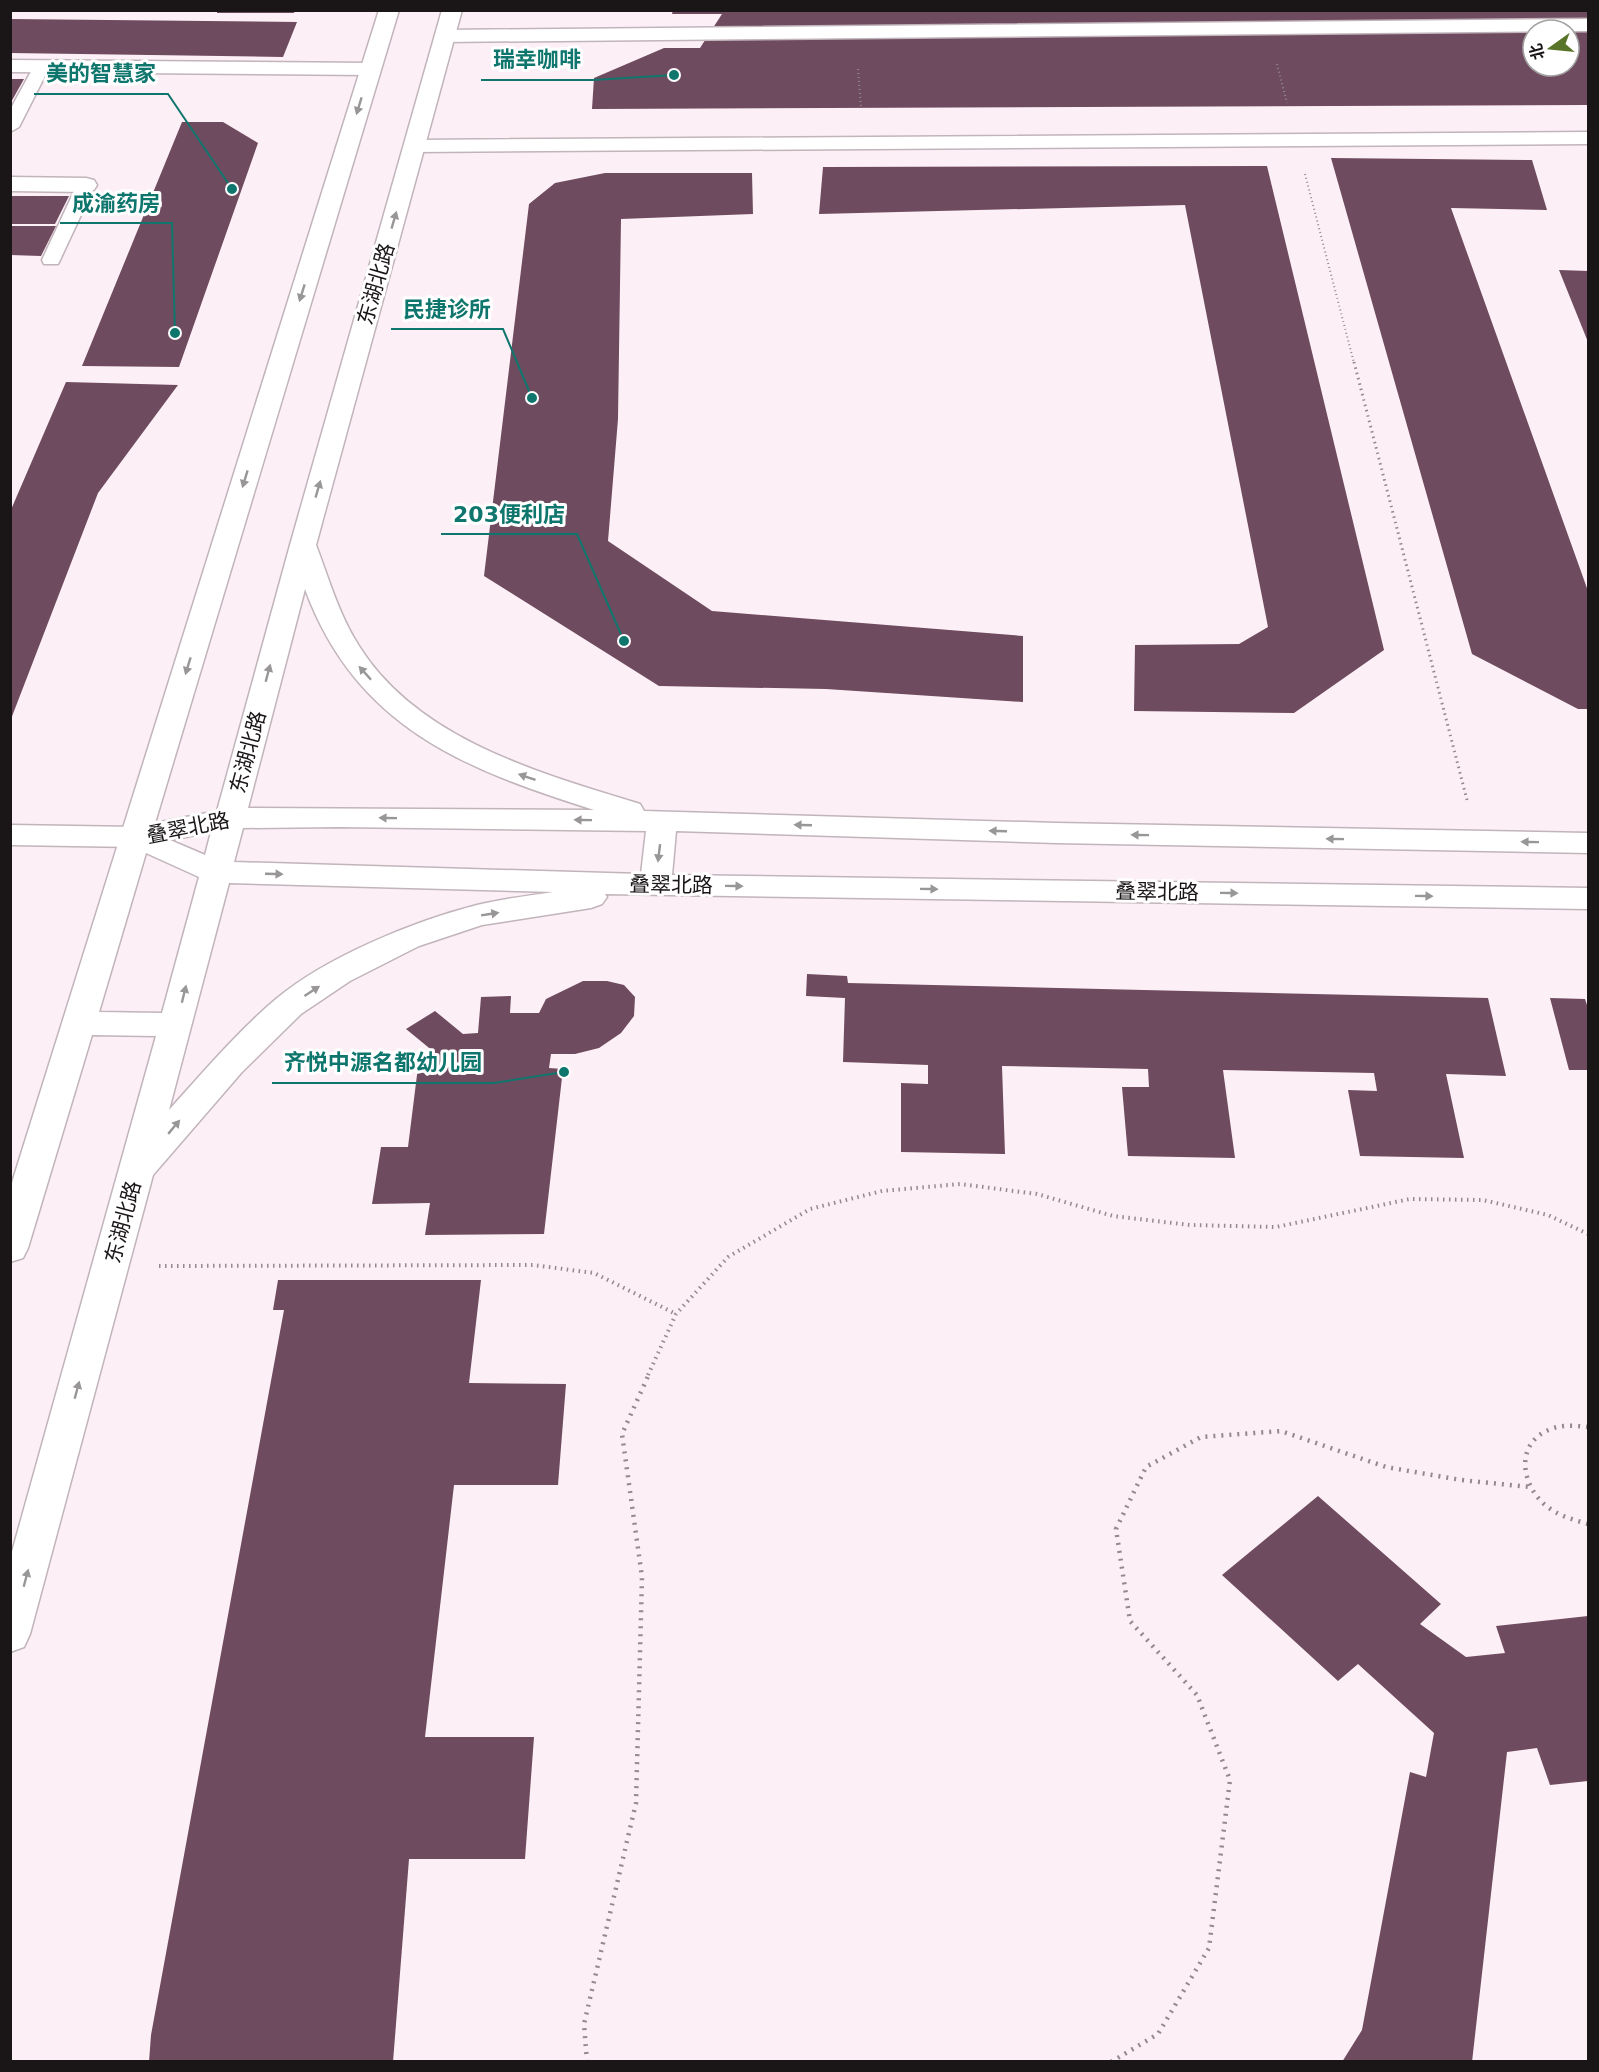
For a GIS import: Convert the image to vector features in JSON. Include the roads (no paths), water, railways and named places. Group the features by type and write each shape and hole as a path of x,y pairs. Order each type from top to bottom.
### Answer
{"main road":[{"path":"10,1248 389,10"},
{"name":"东湖北路","path":"10,1634 111,1266 303,545 452,10"},
{"path":"445,36 1588,25"},
{"path":"10,66 370,69"},
{"path":"415,146 1588,138"},
{"path":"10,184 86,185"},
{"path":"136,1172 230,1062 289,1006 339,973 408,938 479,915 655,885 662,821 499,768 443,737 391,701 351,657 329,616 303,545"},
{"name":"叠翠北路","path":"136,837 230,818 339,817 662,821 1068,833 1588,843"},
{"path":"10,835 136,837"},
{"name":"叠翠北路","path":"136,837 216,872 655,885 1588,899"},
{"path":"79,1023 176,1024"}],"lane":[{"path":"10,127 42,66"},
{"path":"51,260 86,185"}],"place":[{"name":"瑞幸咖啡","path":"674,75"},
{"name":"美的智慧家","path":"232,189"},
{"name":"成渝药房","path":"175,333"},
{"name":"民捷诊所","path":"532,398"},
{"name":"203便利店","path":"624,641"},
{"name":"齐悦中源名都幼儿园","path":"564,1072"}]}
